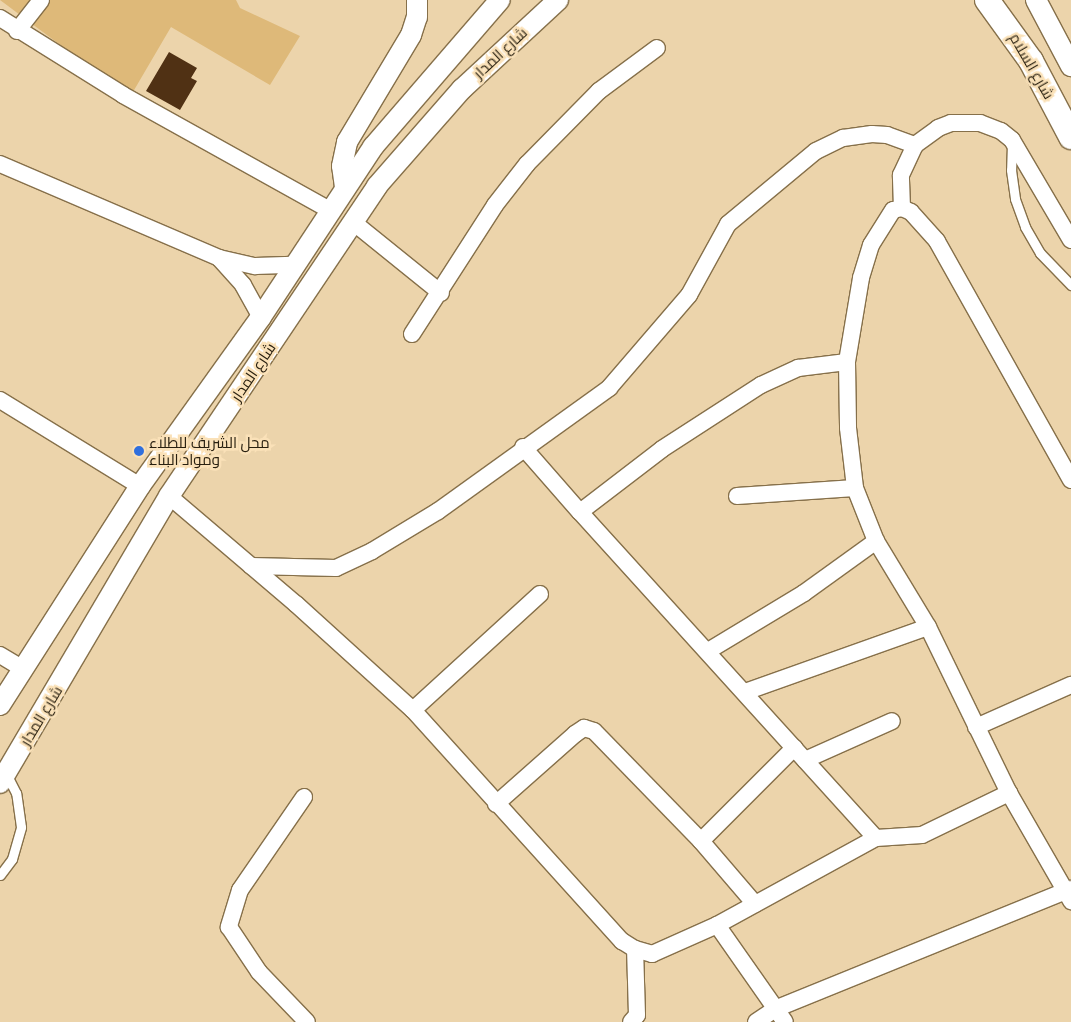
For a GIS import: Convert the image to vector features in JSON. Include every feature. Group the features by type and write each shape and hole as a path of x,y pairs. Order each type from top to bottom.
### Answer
{"main road":[{"name":"شارع السلام","path":"986,0 1031,60 1071,137"}],"street":[{"path":"17,31 41,0"},
{"path":"345,187 342,166 347,142 411,35 417,17 417,0"},
{"name":"شارع المدار","path":"0,704 140,486 260,316 345,187 401,113 500,0"},
{"name":"شارع المدار","path":"3,779 169,496 353,222 432,120 513,39 558,0"},
{"path":"1036,0 1071,66"},
{"path":"0,18 17,31 123,95 330,210"},
{"path":"412,334 441,293 481,226 527,164 599,91 657,48"},
{"path":"902,208 901,174 915,145 938,128 966,121 993,127 1012,140 1071,240"},
{"path":"251,566 336,568 372,551 438,510 523,447 579,411 621,376 689,295 728,224 816,151 843,138 872,134 887,135 915,145"},
{"path":"0,164 219,258 255,266 293,265"},
{"path":"756,1022 775,1009 1069,894 1009,793 928,627 876,541 855,488 848,428 847,362 861,278 871,245 893,210 902,208 923,222 937,241 1071,480"},
{"path":"353,222 441,293"},
{"path":"219,258 243,285 260,316"},
{"path":"580,512 662,449 761,385 798,368 847,362"},
{"path":"0,400 140,486"},
{"path":"523,447 876,838"},
{"path":"737,496 855,488"},
{"path":"169,496 413,710 496,804 622,941 635,949 652,954 717,924 876,838 922,835 1009,793"},
{"path":"708,651 804,593 876,541"},
{"path":"413,710 540,594"},
{"path":"745,692 928,627"},
{"path":"0,655 22,668"},
{"path":"976,726 1071,685"},
{"path":"805,760 892,721"},
{"path":"496,804 584,728 594,731 701,841 755,904"},
{"path":"701,841 794,748"},
{"path":"304,797 240,890 229,927 259,972 307,1022"},
{"path":"717,924 785,1022"},
{"path":"631,1022 637,1015 635,949"}],"lane":[{"path":"1012,140 1010,170 1015,199 1025,227 1040,253 1071,285"},
{"path":"0,875 12,859 21,827 19,802 3,779"}],"shaded area":[{"path":"0,0 236,0 240,8 300,36 270,85 171,27 130,97"}],"building":[{"path":"169,52 197,68 191,78 197,81 180,110 146,91"}],"place":[{"name":"محل الشريف للطلاء ومواد البناء","path":"139,451"}]}
